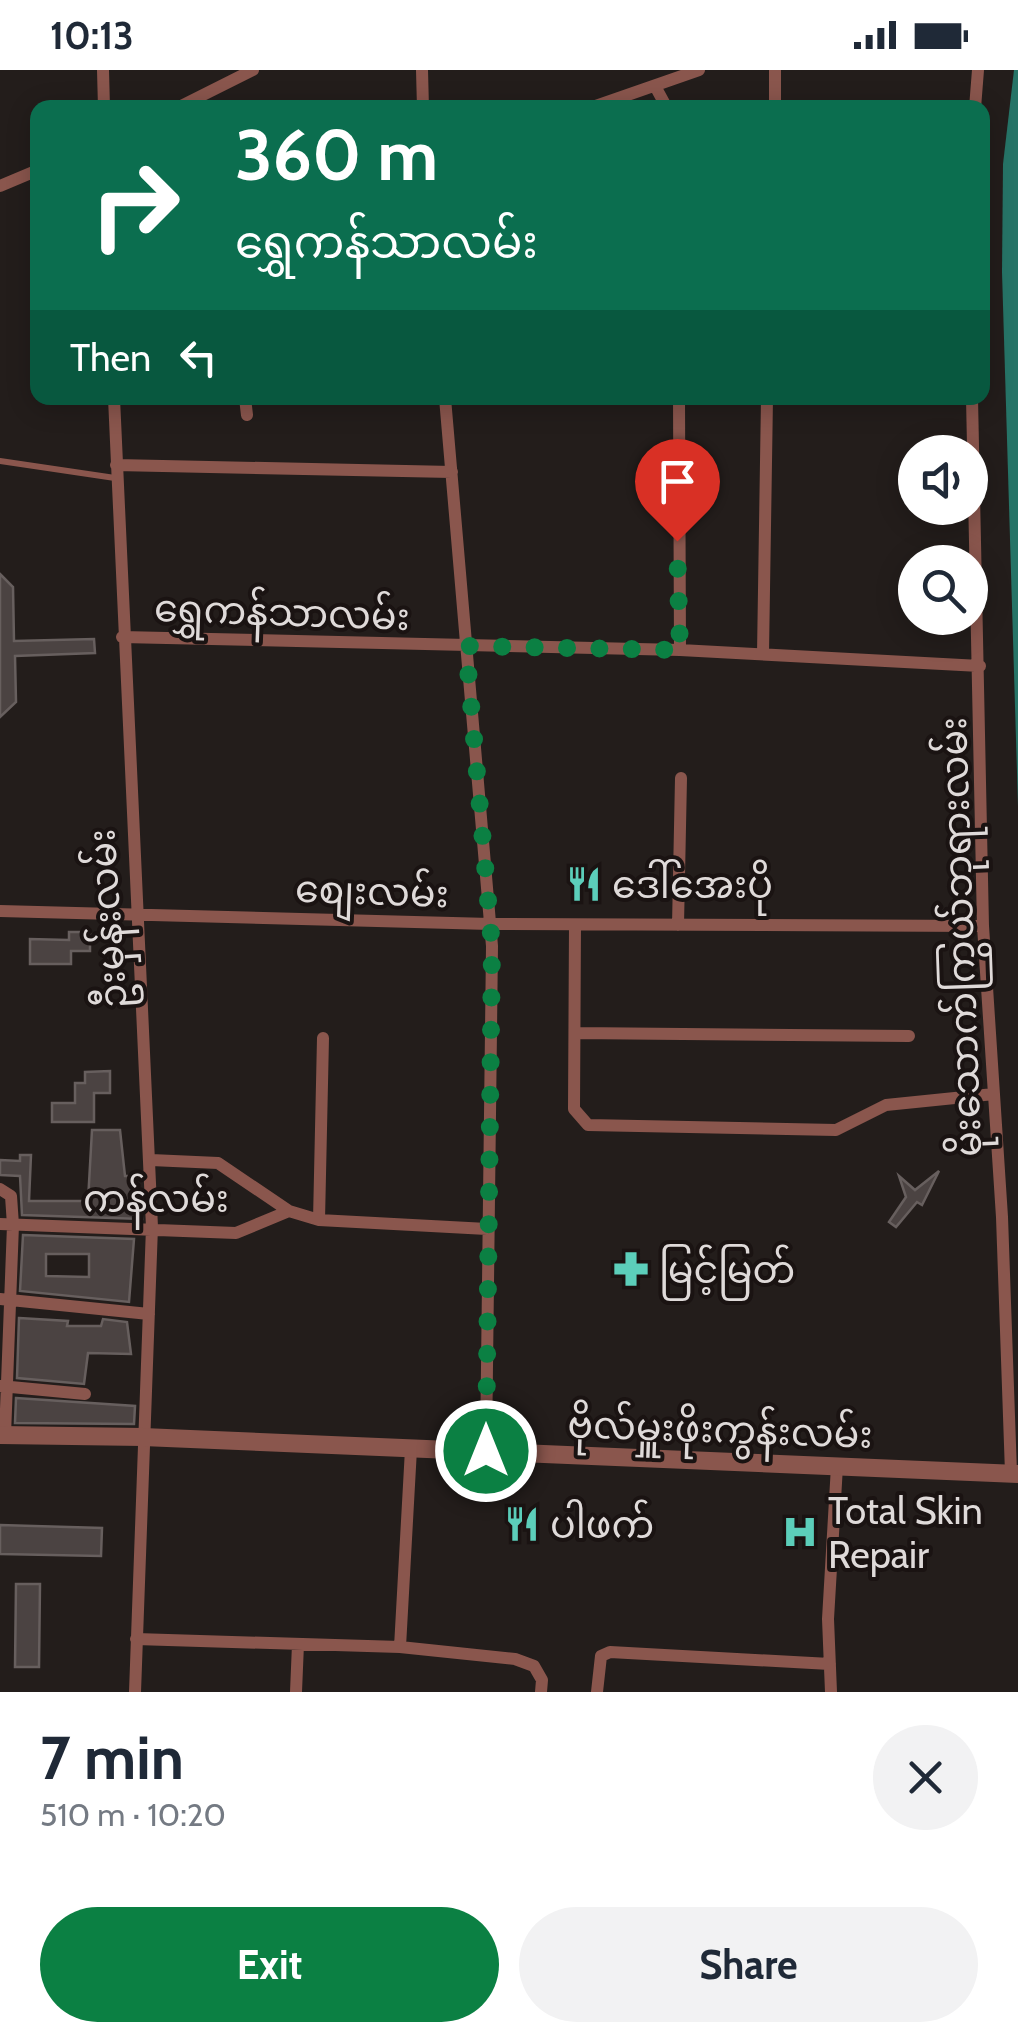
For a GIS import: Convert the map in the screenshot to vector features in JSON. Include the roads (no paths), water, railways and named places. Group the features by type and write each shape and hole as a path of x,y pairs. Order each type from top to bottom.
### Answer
{"street":[{"path":"103,70 104,100"},
{"path":"208,100 253,70"},
{"path":"422,70 423,100"},
{"path":"614,100 699,70"},
{"path":"775,70 776,100"},
{"path":"976,100 978,70"},
{"path":"655,86 663,100"},
{"path":"0,186 30,173"},
{"name":"ဦးမှန်းလမ်း","path":"114,405 122,638 151,1160 152,1232 135,1692"},
{"path":"246,405 247,415"},
{"path":"446,405 490,924 486,1451"},
{"path":"679,405 680,650"},
{"path":"763,654 767,405"},
{"name":"မိုးသောက်ကြွယ်ဘုရားလမ်း","path":"972,405 983,926 1015,1474"},
{"path":"116,472 452,472"},
{"name":"‌ရွှေကန်သာလမ်း","path":"122,638 680,650 980,666"},
{"path":"678,925 681,778"},
{"name":"စျေးလမ်း","path":"0,911 490,924 983,926"},
{"path":"575,924 574,1109 588,1126 836,1130 886,1106 994,1094"},
{"path":"575,1034 909,1036"},
{"path":"320,1220 323,1038"},
{"path":"151,1160 218,1163 290,1211 320,1220 488,1229"},
{"path":"3,1435 6,1192"},
{"name":"ကန်လမ်း","path":"7,1224 236,1233 290,1211"},
{"path":"6,1299 148,1314"},
{"path":"3,1387 86,1394"},
{"name":"ဗိုလ်မှူးဖိုးကွန်းလမ်း","path":"3,1435 143,1437 1015,1474"},
{"path":"400,1647 411,1449"},
{"path":"830,1692 837,1466"},
{"path":"136,1639 400,1647 515,1660 534,1666 542,1680 542,1692"},
{"path":"296,1692 298,1644"},
{"path":"596,1692 601,1656 610,1652 830,1664"}],"lane":[{"path":"0,461 116,472"}],"place":[{"name":"ဒေါ်အေးပို","path":"584,884"},
{"name":"မြင့်မြတ်","path":"631,1269"},
{"name":"ပါဖက်","path":"522,1524"},
{"name":"Total Skin Repair","path":"800,1532"}]}
